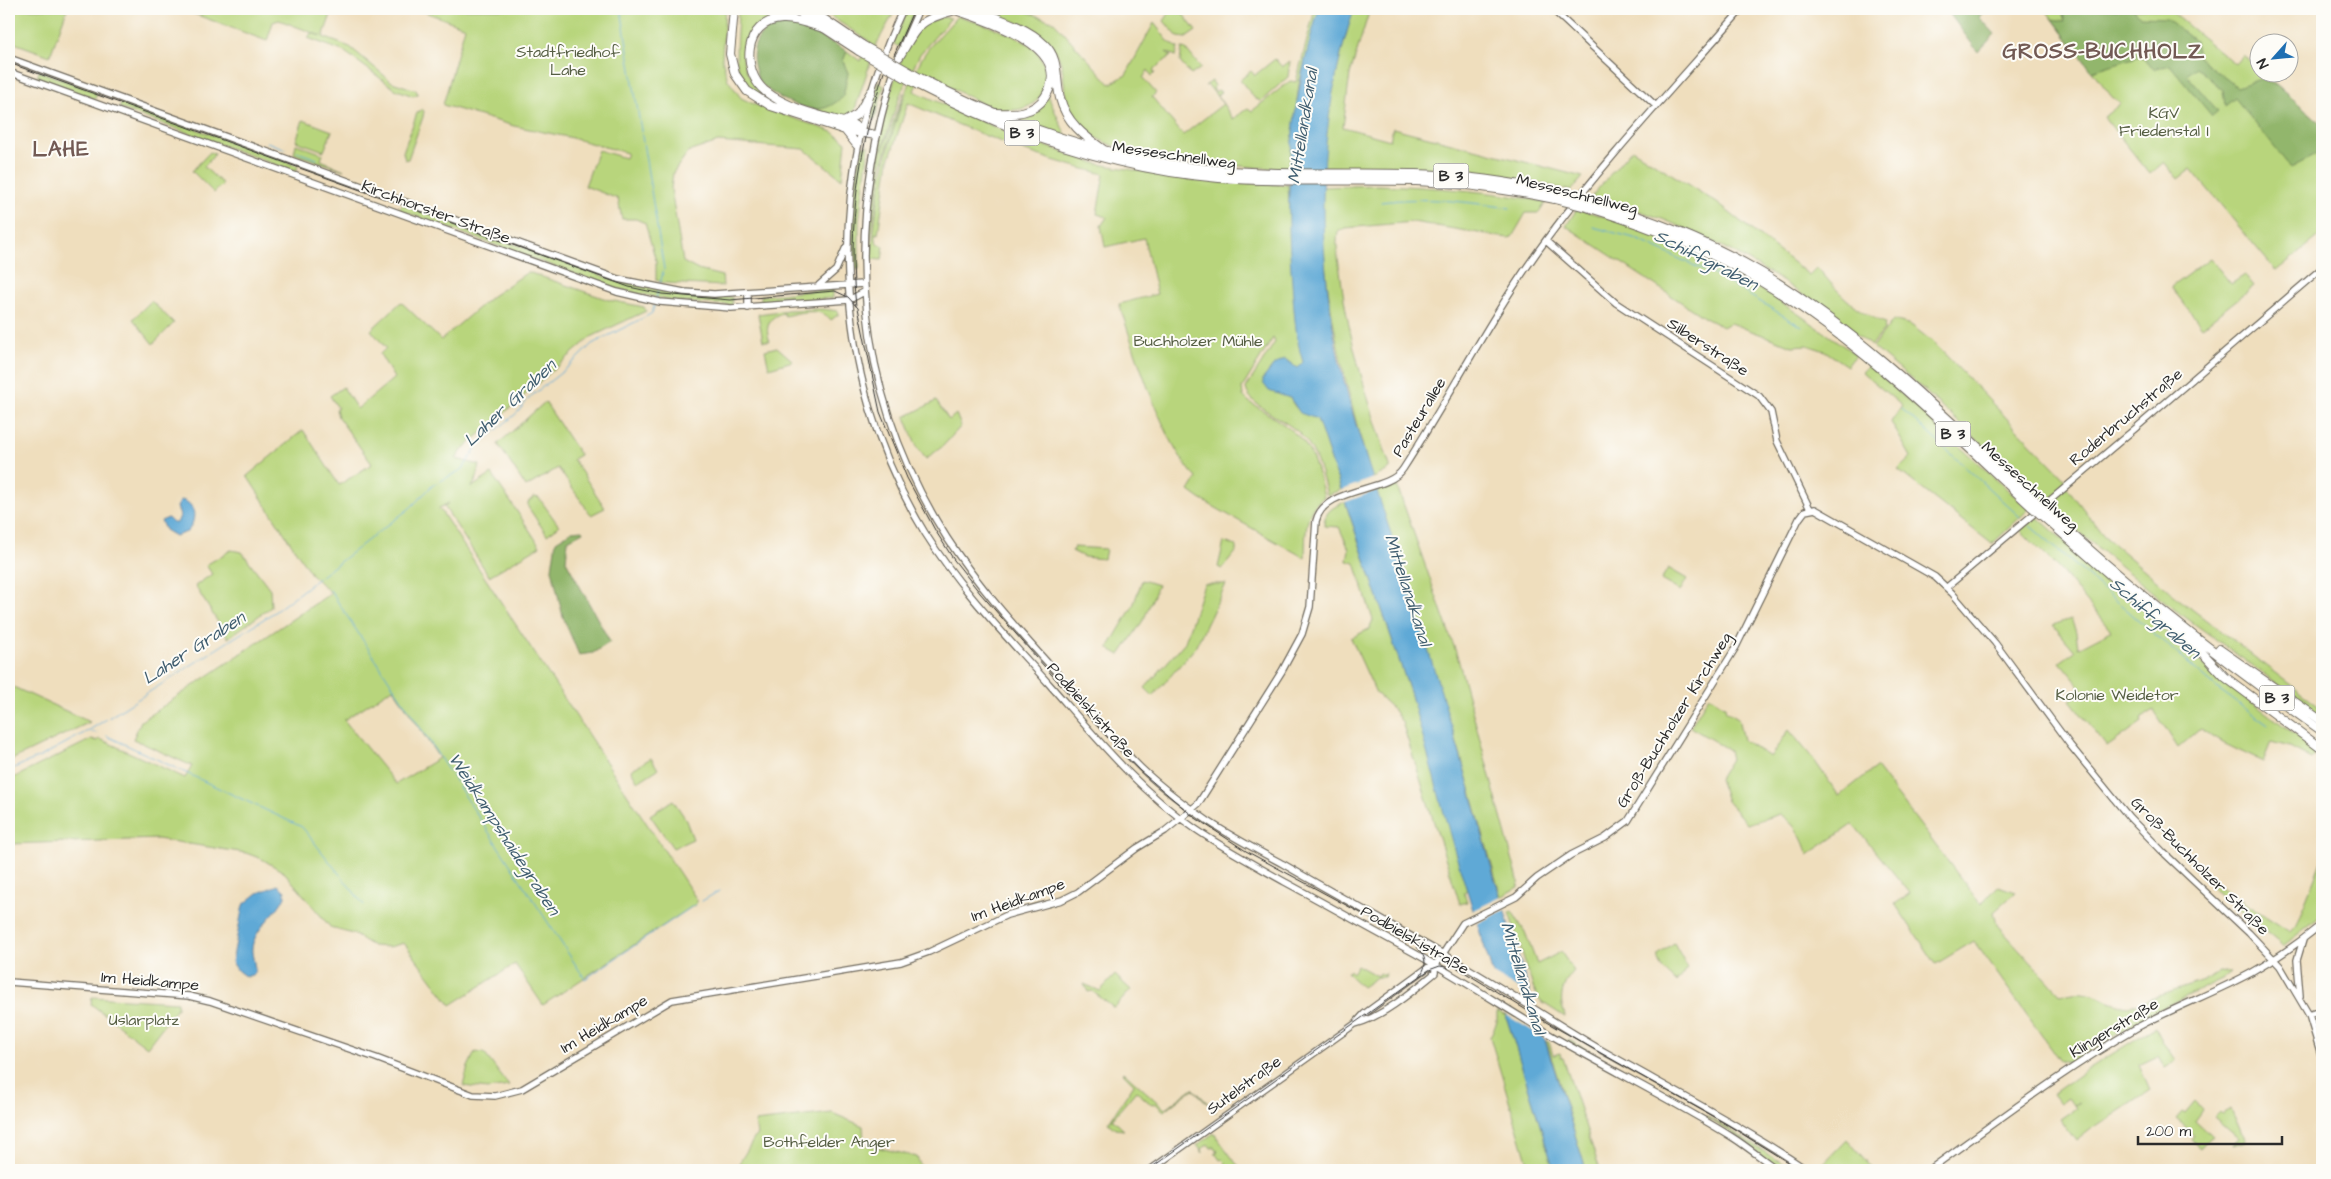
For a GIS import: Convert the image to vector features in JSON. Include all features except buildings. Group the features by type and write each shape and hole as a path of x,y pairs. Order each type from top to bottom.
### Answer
{"highway":[{"path":"734,9 730,54 735,74 747,91 771,106 876,135"},
{"path":"795,9 823,28 919,81 989,112 1106,156"},
{"path":"809,9 861,48"},
{"path":"898,57 916,29 924,21 954,9 1029,41 1041,50 1050,66 1051,82 1042,101 1020,113 989,112"},
{"path":"972,9 1021,29 1044,44 1056,65 1060,98 1067,115 1078,130 1106,156"},
{"path":"823,28 798,20 780,18 768,23 753,38 749,47 749,64 756,82 774,97 845,126 857,146"},
{"name":"Messeschnellweg","path":"919,81 979,115 1028,135 1106,156 1133,161 1268,176 1343,177 1416,181 1469,185 1556,196 1591,205 1656,230 1710,254 1779,292 1859,346 2042,511 2161,609 2322,731"},
{"path":"845,126 858,114 871,92"},
{"name":"Messeschnellweg","path":"2042,511 2148,608 2197,647"},
{"path":"2161,609 2322,721"},
{"path":"2197,647 2233,665"},
{"path":"2197,647 2225,677 2322,749"}],"main road":[{"name":"Podbielskistraße","path":"903,9 890,38 871,92 857,146 850,202 848,240 849,300 857,360 872,416 900,485 924,532 947,565 983,610 1104,747 1141,784 1181,818 1219,844 1720,1130 1778,1170"},
{"name":"Podbielskistraße","path":"919,9 898,57 876,135 863,223 864,292 871,345 894,431 917,484 947,538 993,600 1124,750 1149,775 1192,809 1248,846 1444,954 1595,1046 1726,1119 1807,1170"},
{"path":"1552,9 1656,106"},
{"name":"Pasteurallee","path":"1192,809 1200,802 1282,671 1302,634 1310,607 1316,521 1321,508 1333,500 1396,476 1402,470 1521,276 1546,241 1594,179 1742,9"},
{"name":"Kirchhorster Straße","path":"9,58 618,279 664,289 714,294 863,284"},
{"name":"Kirchhorster Straße","path":"9,72 617,292 660,302 704,307 748,308 849,300 864,292"},
{"path":"107,107 112,95"},
{"path":"816,287 825,282 836,270 848,240"},
{"name":"Silberstraße","path":"1546,241 1616,303 1759,396 1771,412 1777,441 1810,510"},
{"name":"Roderbruchstraße","path":"1947,587 2142,424 2322,268"},
{"path":"748,293 748,308"},
{"name":"Groß-Buchholzer Straße","path":"1810,510 1815,509 1826,515 1934,577 1947,587 1996,643 2070,745 2129,817 2274,959 2301,998"},
{"name":"Groß-Buchholzer Kirchweg","path":"1444,954 1459,928 1471,919 1507,902 1557,864 1605,838 1628,821 1736,647 1791,533 1802,514 1810,510"},
{"name":"Im Heidkampe","path":"9,982 178,995 210,1001 376,1058 463,1093 495,1096 522,1089 672,1000 901,962 929,952 1007,915 1070,897 1137,848 1165,832 1192,809"},
{"name":"Klingerstraße","path":"1929,1170 2064,1074 2114,1042 2169,1010 2249,974 2303,940 2322,924"},
{"path":"2303,940 2297,960 2301,998 2322,1058"},
{"name":"Sutelstraße","path":"1355,1024 1369,1020 1435,974 1435,966 1444,954"},
{"name":"Sutelstraße","path":"1150,1170 1355,1024 1364,1014 1427,968 1435,966"},
{"path":"2308,1015 2322,1010"}],"green space":[{"path":"9,9 67,9 50,56 9,41"},
{"path":"181,9 333,9 323,37 350,47 392,82 416,90 418,94 413,96 395,89 345,52 308,38 311,33 321,36 279,20 273,22 267,41"},
{"name":"Stadtfriedhof Lahe","path":"417,9 725,9 722,59 728,80 741,98 833,132 846,142 842,179 804,149 718,142 688,152 673,173 671,189 683,262 698,270 722,276 723,286 664,283 656,280 656,261 645,223 636,219 622,219 618,199 585,186 598,150 625,158 627,153 568,137 514,126 443,105 465,27"},
{"path":"738,9 785,9 797,18 786,17 775,21 753,35 744,47 743,56 749,76 770,99 778,104 760,96 741,77 737,66 736,54"},
{"path":"819,9 896,9 876,45 853,115 843,118 812,110 821,109 848,73 843,61 847,51 860,61 869,41"},
{"path":"908,9 916,9 899,47 893,43"},
{"path":"982,9 1020,9 1054,22 1110,84 1126,75 1154,23 1168,41 1178,48 1176,56 1166,52 1171,56 1153,70 1155,73 1152,76 1148,70 1143,78 1156,93 1152,97 1183,135 1223,104 1233,119 1248,108 1252,111 1290,81 1296,82 1315,9 1319,9 1299,83 1289,169 1230,165 1147,154 1124,149 1100,140 1083,128 1072,114 1066,98 1059,59 1053,48 1044,38 1021,24"},
{"path":"1172,9 1179,9 1196,31 1186,38 1178,37 1164,21"},
{"path":"1354,9 1370,9 1350,74 1343,127 1390,140 1393,128 1583,177 1571,191 1540,183 1478,174 1322,167 1334,87"},
{"path":"1946,9 1986,9 1979,17 1995,34 1978,52"},
{"name":"KGV Friedenstal I","path":"2045,9 2168,9 2235,64 2243,55 2248,59 2248,82 2273,82 2322,124 2322,234 2276,271 2191,169 2178,179 2164,162 2150,174 2104,117 2121,103 2112,97"},
{"path":"2061,9 2134,9 2140,17 2166,18 2195,41 2198,57 2237,87 2251,82 2268,82 2277,85 2322,124 2322,153 2291,168 2235,98 2225,106 2223,90 2196,67 2187,75 2218,111 2212,116 2170,65 2155,69 2140,56 2092,71 2053,19 2065,21"},
{"name":"Buchholzer Mühle","path":"957,16 983,24 1028,44 1038,54 1044,65 1046,76 1045,88 1031,105 1019,109 1005,110 975,100 922,71 914,91 1008,133 1098,164 1193,180 1288,185 1294,303 1303,362 1297,369 1285,359 1274,365 1263,379 1273,392 1290,398 1300,412 1317,418 1341,490 1327,495 1318,464 1306,441 1295,430 1261,407 1248,395 1246,388 1275,342 1273,338 1242,388 1243,396 1248,401 1285,425 1304,443 1314,462 1324,497 1312,509 1309,516 1305,558 1189,491 1197,478 1173,444 1162,421 1151,396 1119,304 1157,294 1144,238 1105,247 1101,226 1107,217 1097,214 1104,174 1028,152 908,103 889,160 878,234 875,233 877,244 884,246 882,260 871,259 873,235 886,157 901,106 924,54"},
{"path":"942,17 951,18 920,54 900,95 877,164 868,223 877,150 901,61 911,40 921,26"},
{"path":"781,23 800,25 847,51 843,61 848,73 843,97 832,105 812,109 795,104 769,91 758,80 753,61 755,46 767,29"},
{"path":"1182,48 1186,49 1201,68 1191,75 1180,62"},
{"path":"1275,59 1282,67 1290,61 1288,77 1260,102 1258,99 1256,100 1240,80 1251,71 1255,75"},
{"path":"39,71 97,92 95,99 37,79"},
{"path":"1212,81 1215,86 1213,88 1215,92 1218,90 1221,92 1217,95 1223,104 1208,85 1205,86"},
{"path":"878,82 884,86 875,119 869,117 867,121"},
{"path":"904,92 882,165 867,260 871,213 881,154"},
{"path":"1048,96 1066,136 1015,118 1031,113"},
{"path":"122,102 298,166 296,172 119,108"},
{"path":"422,109 424,111 423,117 408,159 405,160 403,152 417,113"},
{"path":"303,120 332,131 324,151 296,141"},
{"path":"296,144 323,154 321,160 344,170 294,154"},
{"path":"861,146 869,146 859,221 859,269 851,269 854,189"},
{"path":"1632,149 1717,203 1809,275 1817,267 1847,300 1885,323 1884,330 1871,346 1797,291 1746,259 1691,231 1653,216 1591,197"},
{"path":"210,152 215,154 204,167 223,184 214,193 192,171"},
{"path":"1378,185 1462,190 1546,202 1539,213 1526,213 1512,237 1508,238 1413,222 1345,228 1338,232 1338,255 1354,350 1390,466 1390,469 1372,479 1352,407 1329,298 1322,224 1322,187"},
{"path":"402,204 609,278 670,292 732,297 732,305 678,302 613,288 399,210"},
{"path":"1577,209 1616,220 1653,234 1724,268 1791,309 1856,355 1847,366 1825,351 1807,345 1792,346 1730,323 1723,327 1705,318 1566,226"},
{"path":"2210,258 2231,284 2245,275 2254,286 2202,327 2171,287"},
{"path":"528,272 609,300 644,307 646,311 591,337 463,449 456,459 480,465 477,478 472,487 492,474 540,546 489,576 444,506 449,503 439,508 697,900 696,904 543,1005 515,964 451,1005 404,943 389,947 373,946 353,934 331,928 285,873 262,859 246,853 158,839 9,844 9,780 92,739 97,741 100,739 185,778 192,766 133,739 141,721 331,593 311,574 247,476 303,430 339,485 372,464 338,417 336,409 338,408 330,396 343,387 357,409 394,378 380,354 386,348 371,330 401,302 441,340 492,296","holes":["393,688 439,758 396,784 344,720"]},
{"path":"836,288 833,290 833,298 761,304 761,296"},
{"path":"151,301 174,323 153,344 133,319"},
{"path":"823,309 838,311 839,314 831,320 827,316 816,312 804,312 785,316 783,313 774,317 769,323 768,336 770,341 763,341 758,314 788,310"},
{"path":"1893,320 1911,325 1933,342 2069,483 2066,486 2103,535 2180,600 2322,709 2322,716 2167,604 2054,512 1924,390 1873,347"},
{"path":"777,347 793,361 769,368 765,350"},
{"path":"1869,365 2029,509 1992,544 1898,470 1911,457 1891,422 1902,406 1862,372"},
{"path":"936,401 949,420 956,414 961,426 943,446 926,459 917,447 905,417"},
{"path":"545,402 580,455 573,459 605,508 591,515 558,468 526,487 498,444"},
{"path":"1396,483 1457,655 1517,876 1519,887 1501,897 1460,753 1376,491"},
{"path":"534,497 539,498 559,526 547,535 528,507 528,502"},
{"path":"1345,502 1411,695 1467,890 1464,892 1467,902 1460,904 1402,722 1393,709 1376,693 1351,638 1369,629 1373,620 1355,563 1347,561 1349,549 1339,527 1324,526 1327,513"},
{"name":"Kolonie Weidetor","path":"2035,515 2220,679 2318,751 2312,759 2290,747 2271,742 2263,762 2223,743 2200,729 2178,748 2154,710 2141,719 2142,722 2107,747 2070,700 2084,691 2060,662 2075,651 2053,625 2071,619 2076,632 2078,648 2111,631 2063,573 2020,530"},
{"path":"582,530 583,532 568,540 566,561 610,642 593,653 579,655 563,617 552,569 556,541 572,531"},
{"path":"1224,542 1236,546 1236,552 1222,569 1218,567"},
{"path":"1074,547 1106,549 1104,559 1084,557 1072,551"},
{"path":"231,550 242,552 270,589 271,607 228,638 195,586 212,574 206,565"},
{"path":"1668,568 1687,579 1680,591 1661,580"},
{"path":"1142,580 1158,585 1144,619 1120,655 1108,648 1133,606"},
{"path":"1204,584 1226,584 1195,648 1153,696 1145,688 1185,642"},
{"path":"9,685 90,722 9,761"},
{"path":"1709,696 1726,707 1725,710 1738,718 1743,740 1770,757 1789,730 1814,760 1839,796 1876,767 1981,905 1998,886 2016,892 1994,912 1997,925 2061,995 2072,992 2089,993 2121,1005 2130,1006 2203,981 2219,972 2230,973 2222,979 2156,1011 2070,1063 2060,1061 1974,941 1936,964 1895,904 1910,893 1853,824 1808,855 1798,832 1780,814 1747,824 1727,801 1719,779 1731,759 1729,750 1690,727"},
{"path":"651,758 658,769 638,782 631,770"},
{"path":"673,800 685,818 693,839 673,848 650,815"},
{"path":"2322,859 2322,915 2283,946 2211,887 2217,885 2290,932 2296,925"},
{"path":"1512,911 1525,932 1537,964 1561,952 1574,971 1568,978 1563,992 1562,1006 1565,1017 1540,1001 1533,987 1509,912"},
{"path":"1674,943 1688,968 1676,982 1664,970 1658,959 1658,955"},
{"path":"1357,965 1377,976 1379,973 1383,975 1386,973 1384,977 1377,977 1362,987 1347,973 1349,970 1352,973"},
{"path":"1115,975 1131,990 1114,1008 1092,991 1088,992 1084,984 1100,991"},
{"name":"Uslarplatz","path":"92,997 177,1002 177,1008 147,1047 91,1004"},
{"path":"1497,1011 1506,1016 1554,1170 1530,1170 1490,1037 1497,1022"},
{"path":"2155,1027 2176,1061 2165,1068 2158,1056 2139,1065 2150,1091 2095,1126 2076,1141 2060,1119 2076,1108 2074,1106 2079,1102 2073,1105 2068,1098 2060,1104 2052,1094"},
{"path":"1546,1040 1549,1042 1553,1055 1560,1053 1561,1058 1563,1058 1600,1170 1586,1170"},
{"path":"1569,1040 1727,1128 1793,1170 1774,1164 1724,1128 1568,1042"},
{"path":"475,1052 484,1053 509,1086 488,1089 463,1086 468,1067"},
{"path":"1124,1072 1165,1109 1193,1088 1217,1113 1193,1089 1164,1111 1155,1103 1152,1105 1136,1091 1112,1119 1124,1130 1115,1129 1108,1123 1134,1084"},
{"path":"2195,1102 2203,1110 2195,1121 2211,1136 2200,1148 2191,1140 2194,1136 2186,1131 2186,1127 2176,1119 2182,1112 2185,1114"},
{"path":"2231,1109 2245,1141 2233,1145 2238,1138 2214,1117 2219,1112 2221,1114"},
{"name":"Bothfelder Anger","path":"832,1113 863,1126 864,1144 917,1157 922,1170 735,1170 757,1134 755,1122"},
{"path":"1214,1133 1241,1170 1227,1170 1224,1166 1226,1163 1222,1159 1220,1160 1215,1153 1218,1151 1214,1146 1211,1148 1208,1144 1202,1149 1203,1153 1197,1145"},
{"path":"1847,1139 1874,1170 1824,1170 1820,1167"}],"water":[{"name":"Mittellandkanal","path":"1319,9 1354,9 1333,94 1324,181 1323,224 1326,268 1331,311 1343,378 1362,445 1458,749 1505,913 1586,1170 1554,1170 1454,849 1411,695 1317,419 1300,413 1290,398 1269,391 1263,383 1263,379 1274,365 1285,359 1297,368 1303,362 1293,303 1289,178 1301,77"},
{"path":"181,500 193,509 194,518 187,532 175,536 165,530 161,521 168,518 173,523 177,523 180,516 177,507"},
{"path":"278,885 285,891 285,896 256,936 252,947 255,970 254,974 246,977 238,971 232,962 243,905 258,893"}],"pier":[{"path":"1374,478 1378,490 1343,503 1339,491"},
{"path":"1503,896 1507,909 1476,924 1472,911"},
{"path":"1491,973 1536,999 1549,1041 1503,1013"}],"waterway":[{"name":"Laher Graben","path":"621,9 664,269 660,284"},
{"path":"267,142 286,149"},
{"path":"297,152 317,159"},
{"name":"Schiffgraben","path":"1381,202 1430,200 1510,208"},
{"name":"Schiffgraben","path":"1593,227 1634,238 1721,278 1802,327"},
{"name":"Laher Graben","path":"656,299 658,290"},
{"name":"Laher Graben","path":"9,770 40,757 88,731 273,613 410,508 433,485 463,469 477,446 517,413 530,397 567,368 592,344 652,313 655,303"},
{"name":"Schiffgraben","path":"1902,409 2020,517"},
{"name":"Schiffgraben","path":"2029,525 2218,689 2268,725"},
{"name":"Weidkampshaidegraben","path":"330,590 585,979 696,904"},
{"name":"Laher Graben","path":"88,731 97,733"},
{"path":"107,736 302,827 364,905"},
{"name":"Weidkampshaidegraben","path":"702,901 719,891"}],"tram line":[{"path":"894,55 914,9"},
{"path":"9,63 629,287 662,294 730,300 835,291 848,297 858,308 880,412 907,478 935,530 954,560 980,593 1094,723 1140,771 1194,817 1246,851 1420,945 1546,1022 1728,1125 1800,1170"},
{"path":"856,306 853,247 857,188 868,129 884,72"},
{"path":"1417,947 1425,961 1420,976"},
{"path":"1148,1170 1429,970 1440,966 1451,968"}],"district":[{"name":"GROSS-BUCHHOLZ","path":"2104,51"},
{"name":"LAHE","path":"61,149"}]}
